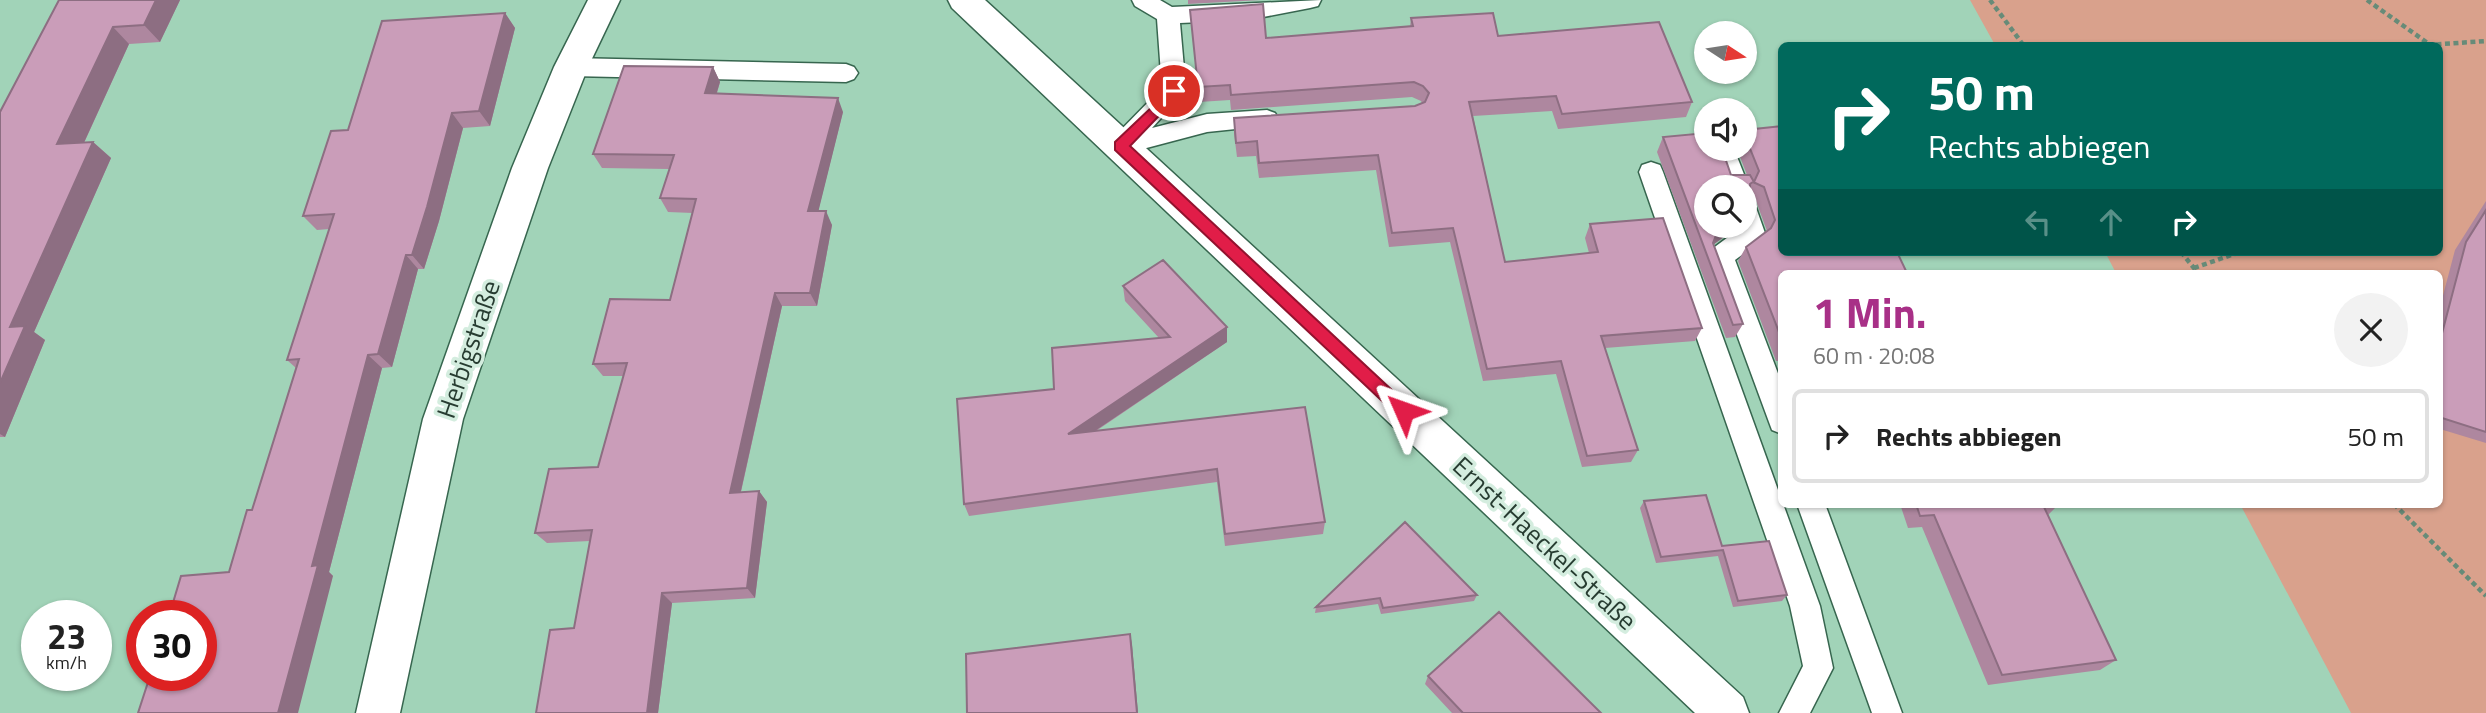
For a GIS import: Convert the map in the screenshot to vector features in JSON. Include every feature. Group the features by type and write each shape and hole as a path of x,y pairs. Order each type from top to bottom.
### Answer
{"street":[{"name":"Herbigstraße","path":"377,713 443,419 530,168 571,67 604,0"},
{"name":"Ernst-Haeckel-Straße","path":"964,0 1727,713"}],"lane":[{"path":"1143,0 1168,15 1248,12 1310,0"},
{"path":"1120,146 1174,91 1168,15"},
{"path":"571,67 846,73"},
{"path":"1120,146 1207,123 1289,118"},
{"path":"1651,172 1805,606 1818,668 1794,713"},
{"path":"1747,238 1721,256 1778,411"},
{"path":"1812,508 1887,713"}],"path":[{"path":"1990,0 2021,42"},
{"path":"2367,0 2424,42"},
{"path":"2443,44 2486,41"},
{"path":"2184,256 2195,270"},
{"path":"2198,270 2231,256"},
{"path":"2398,508 2486,597"}],"shaded area":[{"path":"1970,0 2486,0 2486,713 2351,713 2242,508 2443,508 2443,270 2114,270 2107,256 2443,256 2443,42 1993,42"}],"building":[{"path":"59,0 156,0 144,25 113,27 57,144 93,142 10,327 25,326 0,383 0,112"},
{"path":"1263,4 1266,38 1413,26 1411,18 1493,13 1498,36 1659,22 1692,102 1562,114 1556,96 1469,102 1505,262 1598,252 1590,224 1663,218 1702,328 1601,336 1638,450 1587,456 1561,361 1487,369 1453,228 1392,233 1378,155 1259,163 1257,141 1236,143 1234,118 1415,106 1425,102 1429,93 1414,82 1231,95 1230,85 1198,87 1190,10"},
{"path":"505,13 479,111 452,113 427,207 412,255 406,255 378,354 368,355 312,566 318,565 278,713 138,713 145,691 217,691 217,600 174,600 181,576 229,572 247,510 252,510 299,359 287,360 334,214 303,216 331,131 348,130 382,21"},
{"path":"624,66 713,67 705,93 838,98 808,211 826,211 810,293 775,293 730,493 759,491 747,588 662,593 647,713 536,713 550,630 574,628 592,530 535,533 549,469 598,467 627,363 593,364 610,299 670,300 696,199 660,198 674,155 593,154"},
{"path":"1778,126 1778,256 1899,256 1906,270 1778,270 1778,330 1746,247 1771,228 1775,220 1764,187 1757,184 1759,171 1755,161 1757,129"},
{"path":"1694,134 1694,161 1726,161 1731,175 1694,175 1694,220 1663,137"},
{"path":"2486,210 2486,432 2443,418 2443,330 2466,242"},
{"path":"1701,238 1715,238 1713,243 1743,324 1733,325"},
{"path":"1163,260 1227,327 1068,434 1305,407 1325,522 1225,534 1217,469 964,504 957,399 1054,389 1052,348 1170,337 1123,286"},
{"path":"1706,495 1722,546 1769,541 1787,595 1738,601 1723,550 1661,557 1644,501"},
{"path":"1917,508 2044,508 2116,660 2002,675 1934,515 1920,516"},
{"path":"1405,522 1477,595 1383,608 1380,598 1316,607"},
{"path":"1499,612 1601,713 1463,713 1428,676"},
{"path":"1130,634 1137,713 967,713 966,654"}],"route":[{"path":"1174,91 1120,146 1404,411"}]}
